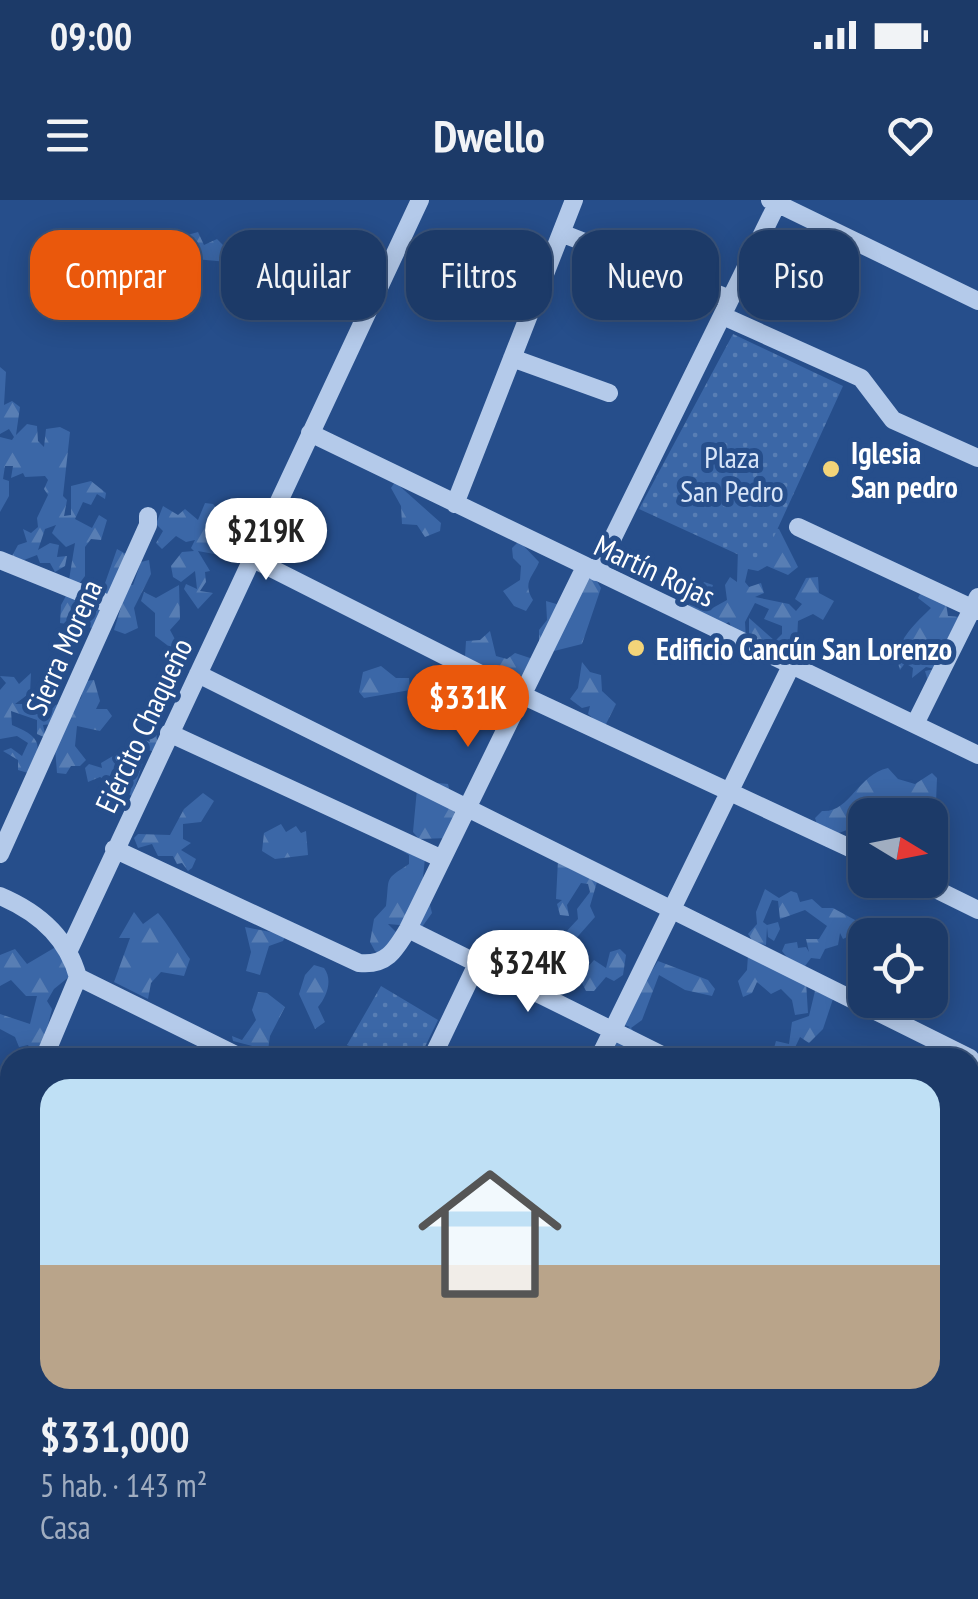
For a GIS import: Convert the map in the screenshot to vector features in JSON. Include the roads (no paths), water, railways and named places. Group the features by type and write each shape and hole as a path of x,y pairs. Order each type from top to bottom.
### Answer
{"street":[{"name":"Ejército Chaqueño","path":"70,948 420,200"},
{"path":"454,504 574,200"},
{"path":"114,849 359,963 376,965 388,958 408,930 522,695 727,308 775,201 978,301"},
{"path":"561,234 727,308 860,378 893,420 978,458"},
{"path":"512,358 608,393"},
{"name":"Martín Rojas","path":"310,433 978,755"},
{"name":"Sierra Morena","path":"0,854 148,525 148,516"},
{"path":"798,527 976,605 915,724"},
{"path":"251,558 522,695 848,847"},
{"path":"0,560 111,605"},
{"path":"604,1048 792,664"},
{"path":"198,674 951,1048"},
{"path":"169,733 440,858"},
{"path":"948,895 978,910"},
{"path":"0,896 42,921 70,948 78,977 48,1048"},
{"path":"408,930 647,1048"},
{"path":"437,1048 478,964"},
{"path":"78,977 222,1048"}],"place":[{"name":"Iglesia San pedro","path":"831,469"},
{"name":"Edificio Cancún San Lorenzo","path":"636,648"}],"park label":[{"name":"Plaza San Pedro","path":"732,473"}]}
